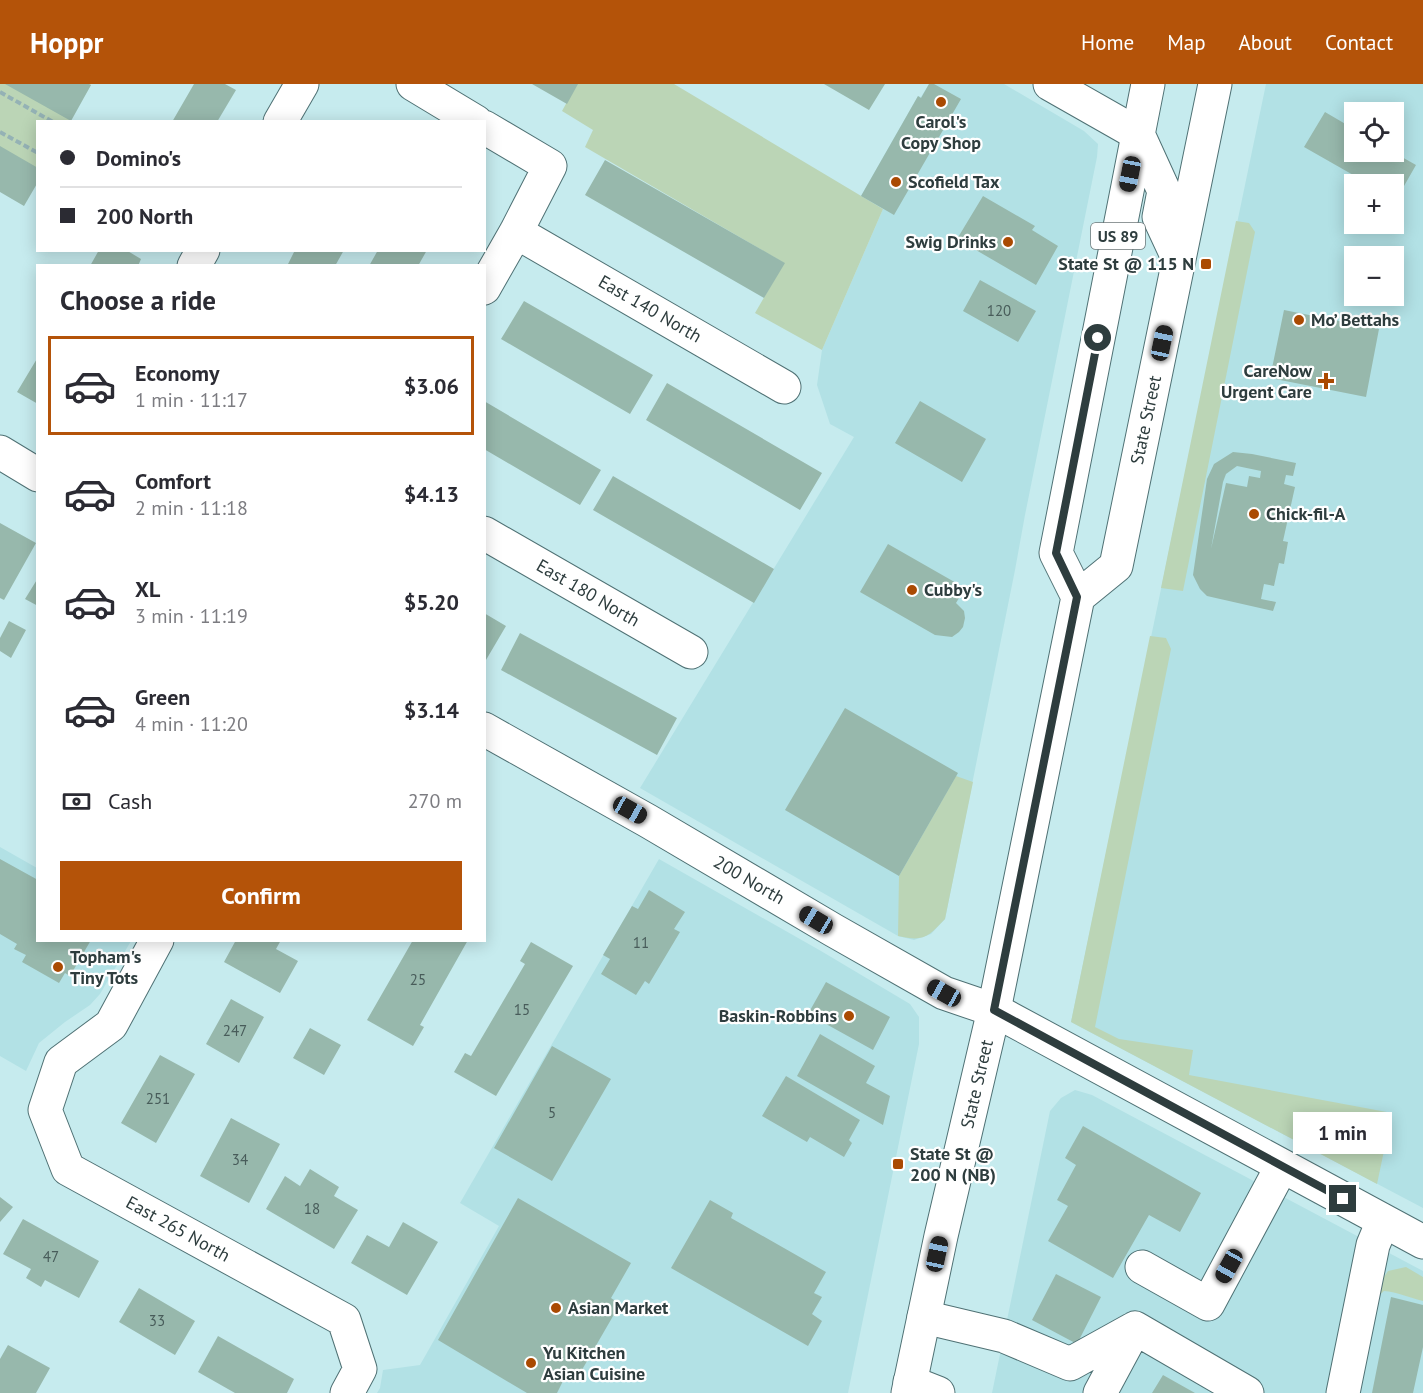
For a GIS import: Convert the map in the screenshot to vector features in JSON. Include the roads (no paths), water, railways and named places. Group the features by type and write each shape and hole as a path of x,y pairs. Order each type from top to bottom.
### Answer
{"street":[{"path":"281,120 302,84"},
{"path":"413,84 473,120"},
{"path":"1050,84 1138,134 1164,191 1160,217 1179,260"},
{"name":"US 89","path":"1077,597 1056,553 1148,84"},
{"name":"State Street","path":"919,1390 924,1317 943,1225 994,1010 1077,597 1116,566 1215,84"},
{"path":"486,128 550,166 486,284"},
{"name":"East 140 North","path":"516,232 784,387"},
{"path":"0,452 36,474"},
{"name":"East 180 North","path":"486,534 691,652"},
{"name":"200 North","path":"486,730 648,821 944,993 994,1010 1423,1242"},
{"name":"East 265 North","path":"156,942 111,1024 62,1062 45,1110 68,1169 344,1320 360,1369 347,1393"},
{"path":"1142,1268 1208,1304 1282,1166"},
{"path":"1343,1393 1373,1245 1383,1221"},
{"path":"924,1317 1004,1336 1070,1364 1135,1328"},
{"path":"1100,1393 1135,1328"},
{"path":"1135,1328 1247,1393"}],"place":[{"name":"Carol's Copy Shop","path":"941,102"},
{"name":"Scofield Tax","path":"896,182"},
{"name":"Swig Drinks","path":"1008,242"},
{"name":"State St @ 115 N","path":"1206,264"},
{"name":"Mo’ Bettahs","path":"1299,320"},
{"name":"CareNow Urgent Care","path":"1326,381"},
{"name":"Chick-fil-A","path":"1254,514"},
{"name":"Cubby's","path":"912,590"},
{"name":"Topham's Tiny Tots","path":"58,967"},
{"name":"Baskin-Robbins","path":"849,1016"},
{"name":"State St @ 200 N (NB)","path":"898,1164"},
{"name":"Asian Market","path":"556,1308"},
{"name":"Yu Kitchen Asian Cuisine","path":"531,1363"}]}
